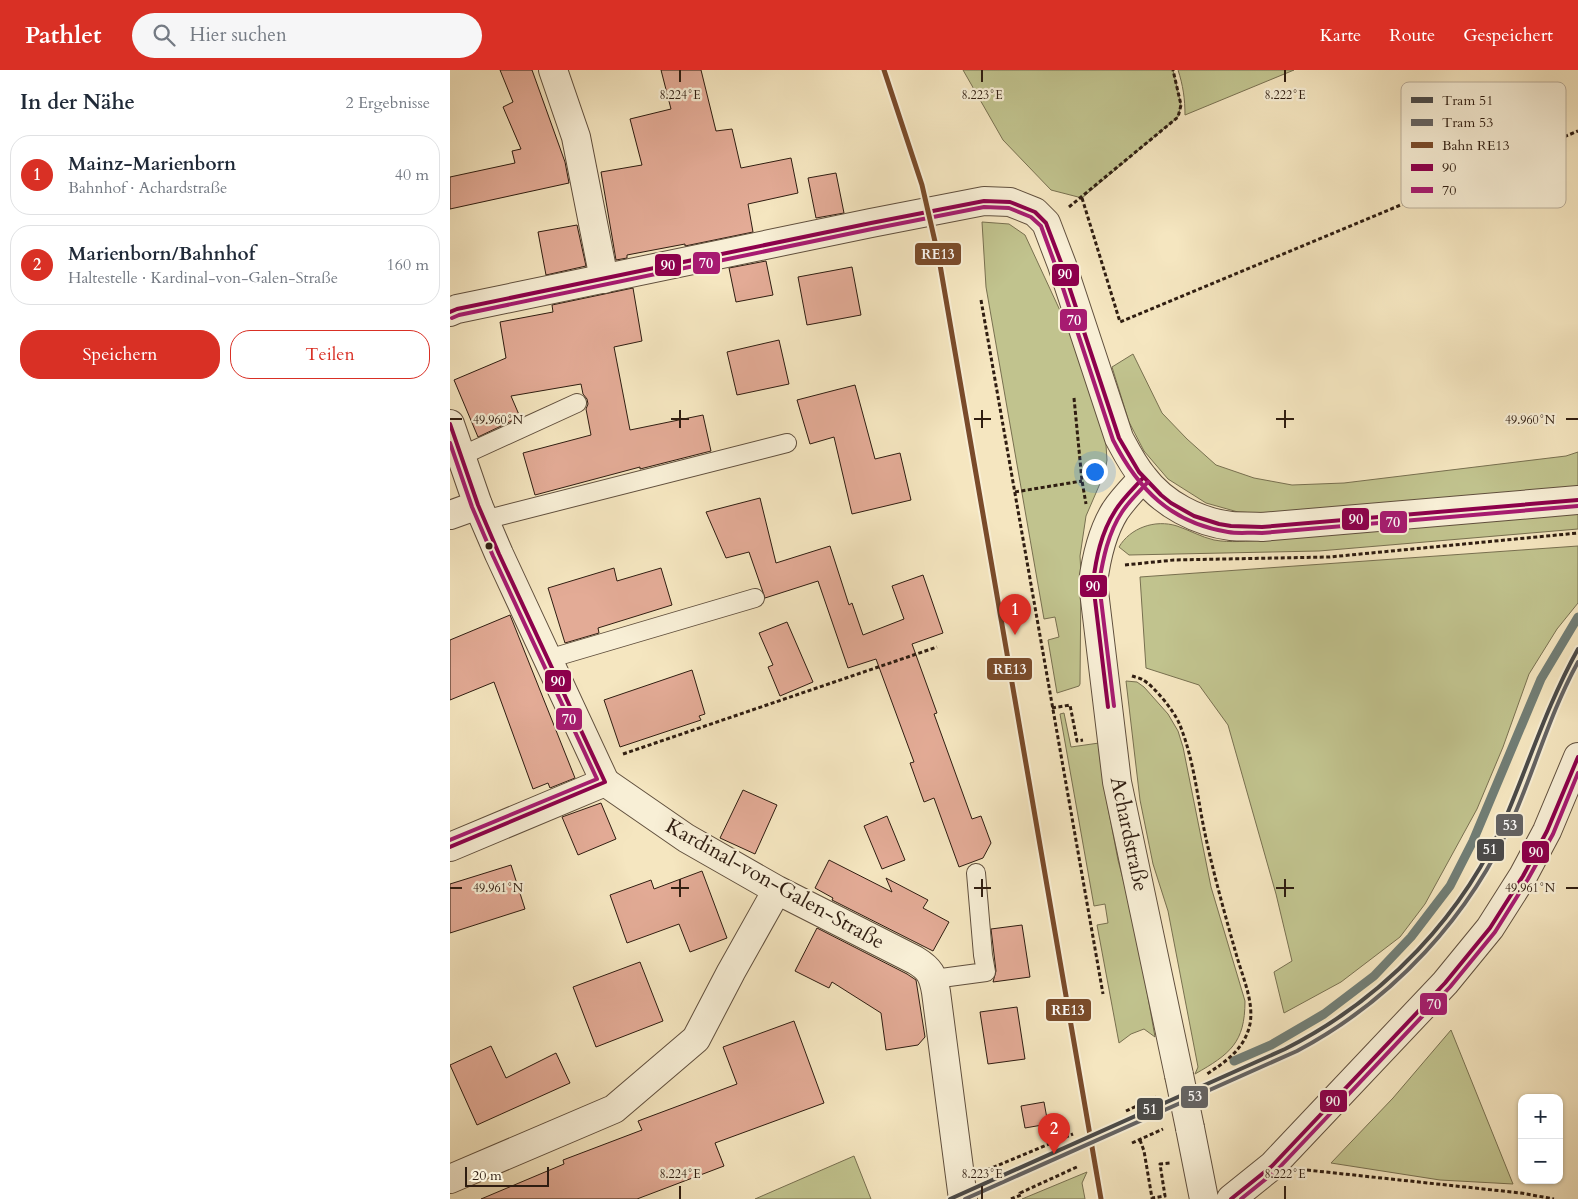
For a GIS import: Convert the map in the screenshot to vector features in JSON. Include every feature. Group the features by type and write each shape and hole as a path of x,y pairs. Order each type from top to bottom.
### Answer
{"street":[{"path":"553,70 576,137 604,279"},
{"path":"454,310 984,201 1010,202 1035,212 1046,223 1062,264 1119,438 1128,456 1143,478 1170,503 1187,513 1230,526 1262,527 1578,500"},
{"path":"450,424 481,512 601,773 450,847"},
{"name":"Achardstraße","path":"1143,478 1126,497 1106,527 1095,567 1094,583 1117,782 1179,1076 1179,1128 1204,1199"},
{"path":"450,514 481,512"},
{"path":"1231,1199 1272,1166 1445,983 1490,928 1523,876 1547,831 1578,757"},
{"name":"Kardinal-von-Galen-Straße","path":"601,773 686,838 778,890 915,960 929,970 934,979"},
{"path":"450,1179 614,1109 696,1039 731,972 778,890"},
{"path":"934,979 963,1199"}],"lane":[{"path":"461,456 577,403"},
{"path":"481,512 787,443"},
{"path":"548,659 755,598"},
{"path":"934,979 986,972 976,873"}],"path":[{"path":"1046,223 1082,198 1178,117 1181,105 1173,70"},
{"path":"1566,137 1578,132"},
{"path":"1082,198 1120,322 1401,205"},
{"path":"981,300 1103,994"},
{"path":"1074,392 1082,481 1087,512"},
{"path":"1015,492 1082,481"},
{"path":"1095,567 1174,560 1329,557 1578,534"},
{"path":"601,773 937,646"},
{"path":"1104,675 1131,676 1142,680 1169,706 1179,721 1188,746 1208,846 1251,1009 1250,1023 1245,1040 1225,1062 1206,1074"},
{"path":"1052,708 1059,706"},
{"path":"1126,1111 1159,1096"},
{"path":"1132,1143 1179,1128"},
{"path":"1010,1161 1074,1134"},
{"path":"1140,1140 1144,1151 1152,1198 1165,1196 1160,1164 1173,1162"},
{"path":"1010,1199 1079,1166"},
{"path":"1272,1166 1521,1193 1554,1199"}],"green space":[{"path":"963,70 1173,70 1181,105 1178,117 1082,198 1051,190 1003,140"},
{"path":"1178,70 1294,70 1185,115 1185,103"},
{"path":"982,222 1009,224 1025,235 1076,345 1103,429 1106,445 1107,460 1105,472 1086,516 1080,556 1080,684 1057,693 1048,640 1059,637 1055,617 1044,619 986,287"},
{"path":"1133,354 1162,413 1187,439 1216,465 1254,478 1292,485 1344,483 1566,456 1578,452 1578,487 1276,514 1238,512 1206,503 1168,479 1144,451 1129,422 1112,367"},
{"path":"1578,512 1578,529 1319,551 1129,555 1119,547 1136,530 1160,524 1177,526 1214,540 1239,542"},
{"path":"1578,546 1578,603 1557,629 1529,674 1503,747 1477,809 1425,904 1400,937 1341,982 1284,1013 1274,972 1292,961 1276,894 1228,725 1199,685 1146,668 1140,577"},
{"path":"1126,681 1137,682 1144,687 1168,714 1178,731 1183,747 1211,887 1245,1001 1242,1027 1233,1046 1218,1060 1195,1074 1198,1067 1168,911 1153,864 1140,800"},
{"path":"1064,713 1071,747 1099,743 1107,802 1118,860 1136,929 1155,1037 1144,1029 1131,1034 1119,1043 1097,925 1108,923 1105,904 1094,906 1060,714"},
{"path":"1451,1030 1513,1184 1440,1180 1331,1163 1393,1098"},
{"path":"854,1156 871,1199 755,1199"},
{"path":"1087,1172 1082,1183 1085,1199 1022,1199"}],"building":[{"path":"500,70 532,70 565,162 569,183 450,209 450,177 515,163 512,151 521,149 503,107 513,102"},
{"path":"661,70 701,70 716,131 732,129 741,168 791,158 798,193 748,204 753,232 685,246 685,244 627,255 627,258 616,260 601,172 642,165 630,119 671,109"},
{"path":"836,173 844,213 816,218 808,178"},
{"path":"577,225 586,266 546,275 538,232"},
{"path":"766,261 773,295 736,302 729,268"},
{"path":"852,267 861,315 807,325 798,277"},
{"path":"633,288 642,341 614,347 630,430 703,415 711,451 640,469 640,467 535,495 523,453 591,435 586,409 588,404 581,384 511,396 520,417 478,437 454,380 506,358 500,322 553,312 552,305"},
{"path":"779,340 789,384 737,395 727,352"},
{"path":"855,385 875,459 900,453 911,500 852,514 834,437 810,444 797,400"},
{"path":"760,498 776,563 830,546 849,605 852,603 863,635 904,619 892,586 923,575 943,633 912,644 937,713 934,714 972,819 981,816 991,843 983,858 959,867 934,798 924,802 910,763 914,762 876,659 848,668 818,581 765,598 749,552 726,558 706,512"},
{"path":"614,568 617,581 661,568 672,605 598,628 599,633 565,643 548,588"},
{"path":"510,615 575,778 550,788 548,783 533,789 494,682 450,700 450,640"},
{"path":"787,622 813,682 780,696 768,667 773,665 759,633"},
{"path":"692,670 705,714 699,716 701,720 620,747 604,700"},
{"path":"743,790 777,805 755,854 720,838"},
{"path":"601,803 616,839 578,855 562,817"},
{"path":"887,816 905,860 882,869 864,826"},
{"path":"829,860 892,892 886,878 928,900 923,908 949,922 933,951 832,900 833,898 815,888"},
{"path":"511,865 525,909 450,933 450,884"},
{"path":"702,871 727,938 690,952 679,924 627,943 610,895 651,880 654,889"},
{"path":"1022,925 1030,977 993,982 996,971 991,929"},
{"path":"817,928 916,980 925,1037 918,1045 886,1050 881,1013 832,982 829,988 795,971"},
{"path":"640,962 663,1021 596,1047 573,987"},
{"path":"1017,1007 1025,1059 988,1064 980,1012"},
{"path":"794,1021 824,1103 715,1143 724,1166 637,1199 481,1199 564,1164 563,1160 642,1130 638,1121 737,1084 723,1047"},
{"path":"491,1046 506,1078 556,1053 570,1083 477,1125 450,1065"},
{"path":"1044,1102 1048,1124 1025,1128 1021,1106"}],"waterway":[{"path":"1234,1061 1271,1045 1324,1014 1374,976 1411,937 1450,886 1473,841 1541,679 1578,617"}],"tram line":[{"name":"51","path":"950,1199 1285,1049 1321,1029 1356,1005 1388,979 1418,950 1445,919 1469,885 1490,850 1508,812 1549,709 1578,649"},
{"name":"53","path":"965,1199 1297,1051 1365,1007 1397,981 1452,921 1496,853 1514,816 1552,719 1578,662"}],"rail line":[{"name":"RE13","path":"884,70 922,185 939,259 1101,1199"}],"transit line":[{"name":"90","path":"450,312 871,223 984,201 1010,202 1035,212 1046,223 1062,265 1119,438 1139,472 1161,495 1194,516 1231,526 1262,527 1578,500"},
{"name":"70","path":"452,318 872,229 984,207 1009,208 1031,217 1041,226 1113,440 1123,458 1145,488 1158,501 1189,521 1228,532 1262,533 1578,506"},
{"name":"90","path":"450,424 478,505 499,554 605,782 450,847"},
{"name":"70","path":"450,443 472,507 493,556 597,779 450,840"},
{"name":"90","path":"1108,707 1093,583 1094,574 1100,546 1110,519 1121,502 1143,478"},
{"name":"70","path":"1114,706 1099,583 1107,546 1117,520 1128,504 1148,482"},
{"name":"90","path":"1231,1199 1272,1166 1445,983 1490,928 1523,876 1547,831 1578,757"},
{"name":"70","path":"1241,1199 1277,1170 1450,987 1495,932 1553,834 1578,773"}],"place":[{"name":"Mainz-Marienborn","path":"1015,635"},
{"name":"Marienborn/Bahnhof","path":"1054,1154"}]}
